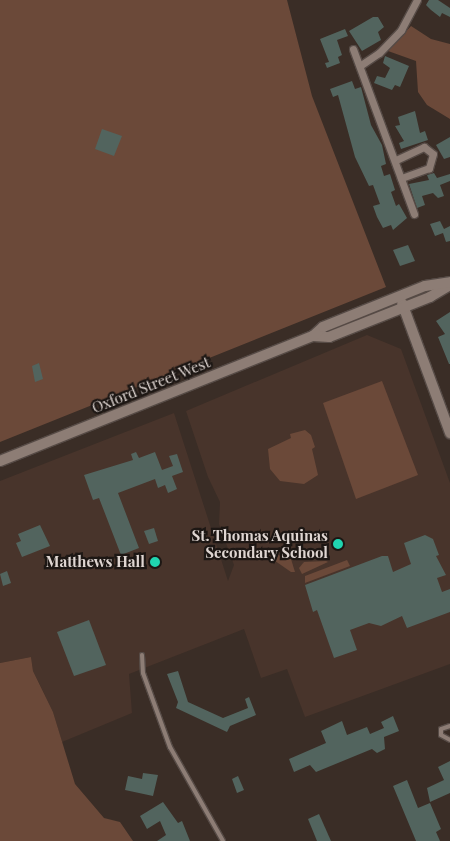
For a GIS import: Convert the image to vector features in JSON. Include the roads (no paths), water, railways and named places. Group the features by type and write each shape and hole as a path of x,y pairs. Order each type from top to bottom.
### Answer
{"main road":[{"name":"Oxford Street West","path":"0,461 313,336 323,327 425,286 450,283"},
{"name":"Oxford Street West","path":"313,336 328,337 404,307 450,283"},
{"path":"400,296 450,433"}],"street":[{"path":"361,65 379,53 401,30 418,0"},
{"path":"353,49 361,65 414,214"},
{"path":"396,160 424,147 433,154 430,168 401,178"}],"lane":[{"path":"142,655 143,673 170,747 223,841"},
{"path":"450,726 441,730 441,735 450,740"}],"place":[{"name":"St. Thomas Aquinas Secondary School","path":"338,544"},
{"name":"Matthews Hall","path":"155,562"}]}
